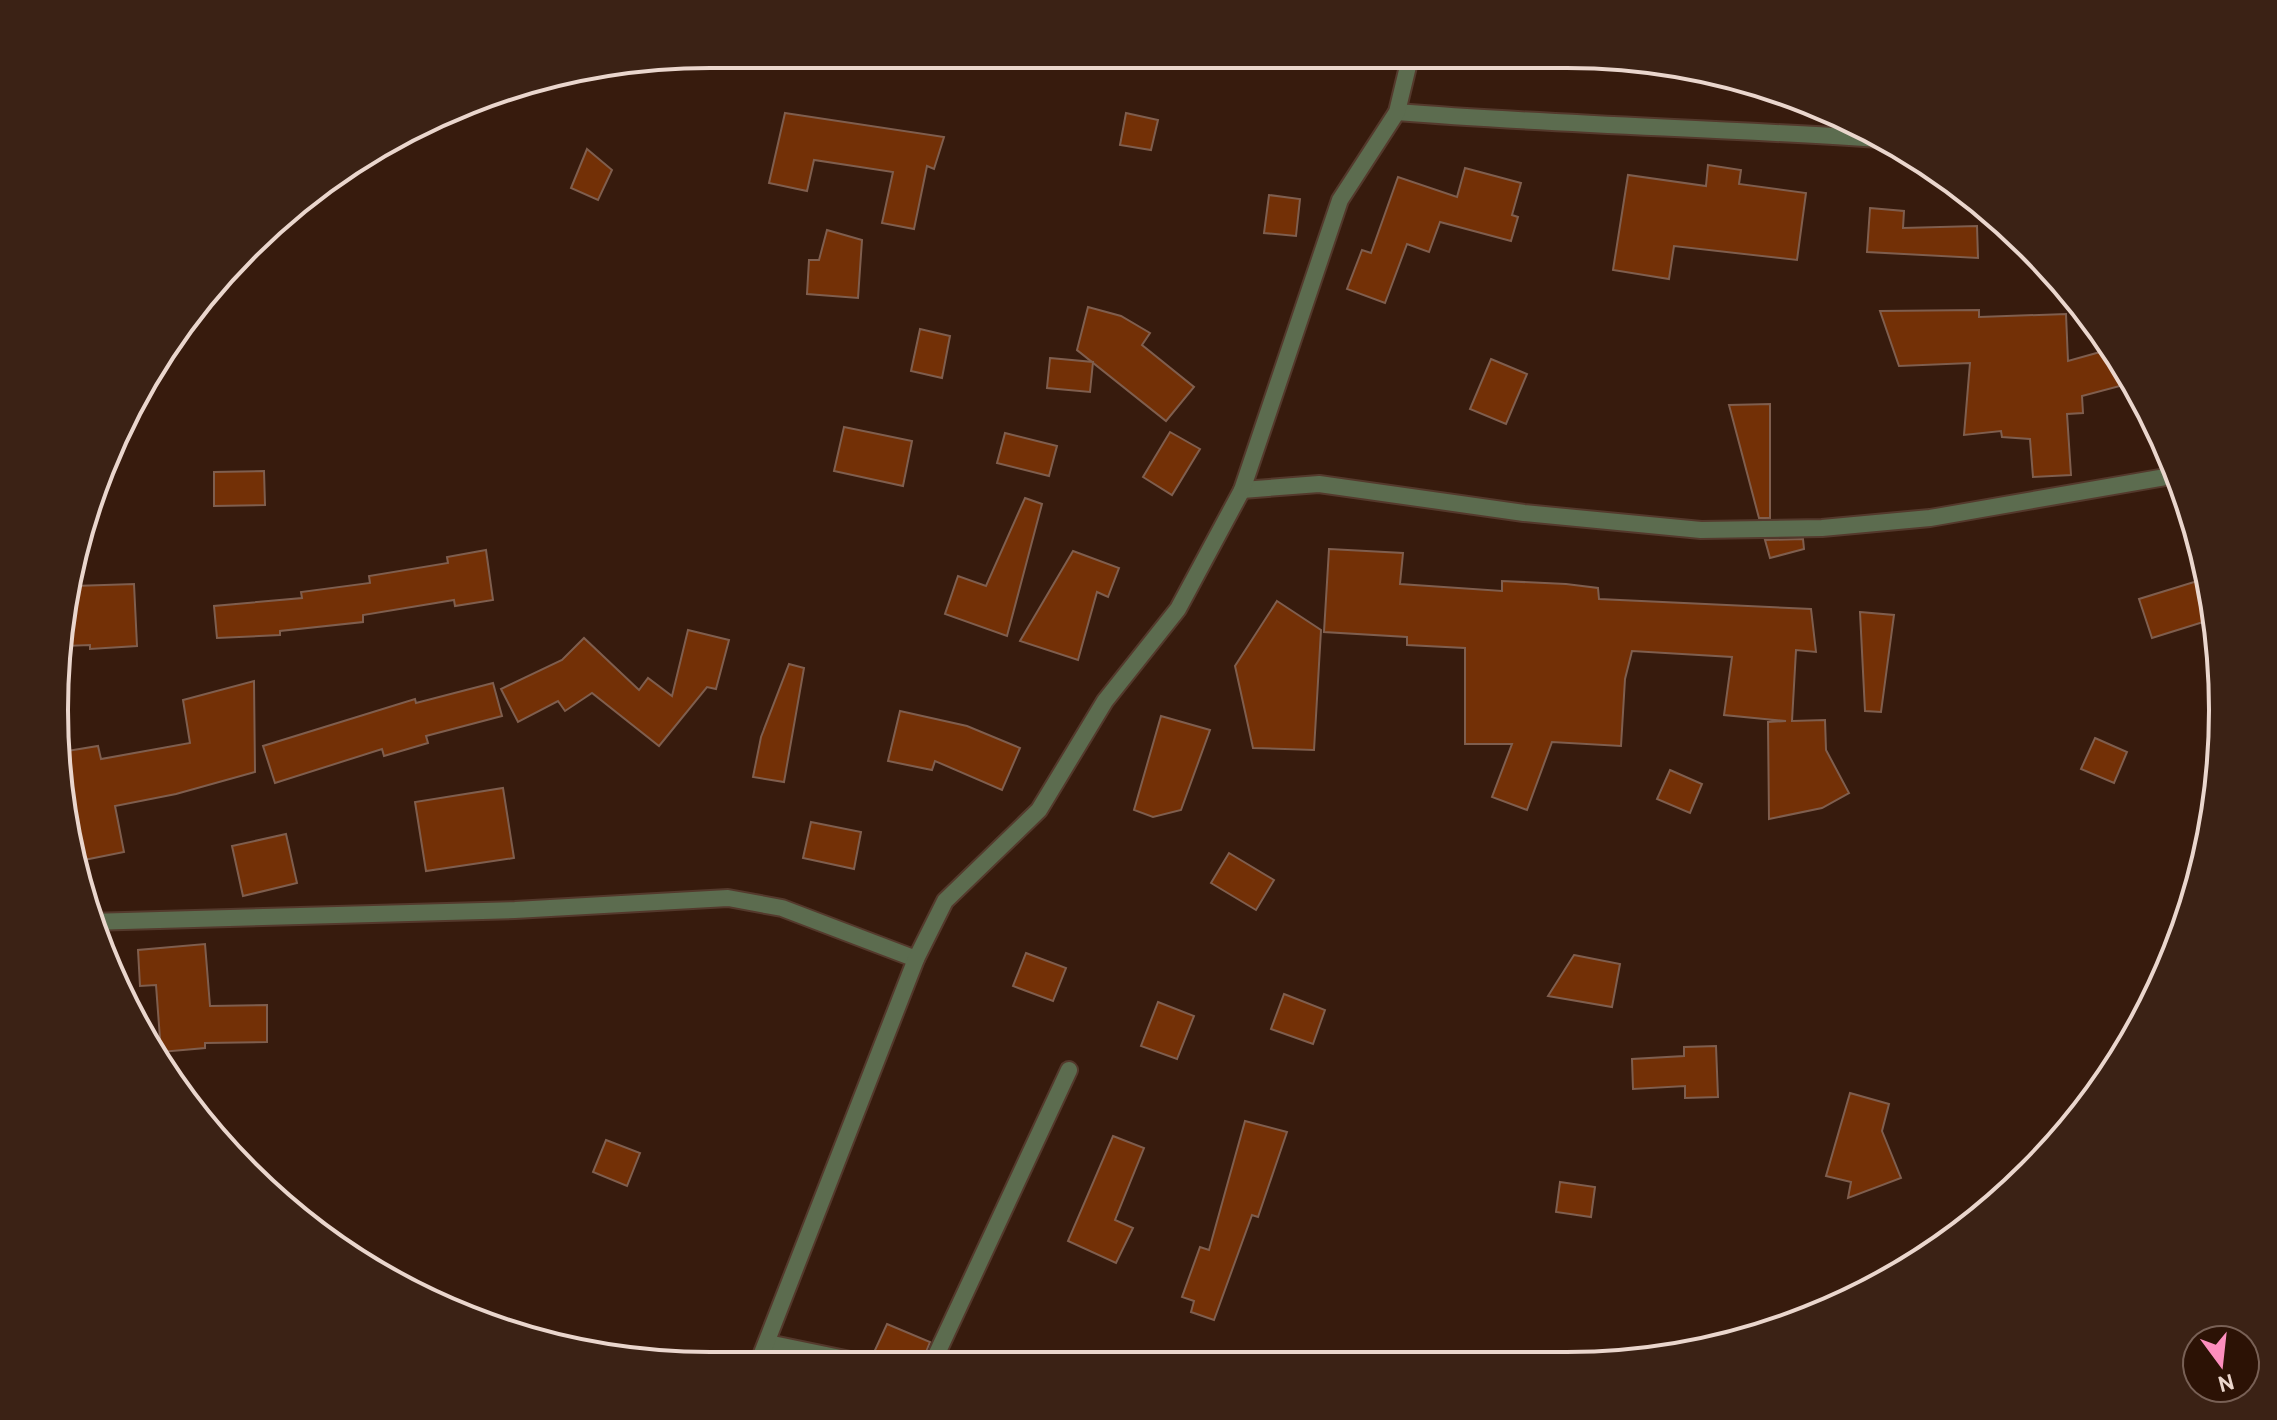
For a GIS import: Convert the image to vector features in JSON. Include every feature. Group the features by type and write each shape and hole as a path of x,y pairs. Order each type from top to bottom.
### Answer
{"street":[{"path":"764,1352 916,959 945,901 1039,810 1105,701 1178,609 1242,490 1340,200 1397,112 1408,68"},
{"path":"1397,112 1543,124 1745,129 1857,137"},
{"path":"1242,490 1319,484 1524,513 1716,530 1822,528 1930,518 2165,477"},
{"path":"104,922 515,910 728,898 782,908 916,959"},
{"path":"938,1352 1069,1070"},
{"path":"768,1343 812,1352"}],"building":[{"path":"785,113 944,137 934,169 927,166 914,229 882,223 893,172 814,160 807,191 769,183"},
{"path":"1126,113 1158,120 1151,150 1120,145"},
{"path":"587,149 612,170 598,200 571,188"},
{"path":"1708,165 1741,170 1739,184 1806,193 1797,260 1674,246 1669,279 1613,270 1628,175 1706,186"},
{"path":"1465,168 1521,183 1512,215 1518,217 1511,241 1440,222 1429,252 1407,244 1385,303 1347,289 1362,250 1371,253 1398,177 1457,197"},
{"path":"1269,195 1300,199 1296,236 1264,233"},
{"path":"1870,208 1904,211 1903,228 1977,226 1978,258 1867,252"},
{"path":"827,230 862,240 858,298 807,294 809,260 819,260"},
{"path":"1088,307 1121,316 1150,333 1142,345 1194,387 1166,421 1077,350"},
{"path":"1979,310 1979,317 2066,314 2068,361 2100,352 2121,386 2082,396 2083,413 2067,414 2071,475 2033,477 2030,439 2002,437 2001,431 1964,435 1970,363 1899,366 1880,311"},
{"path":"920,329 950,336 942,378 911,371"},
{"path":"1050,358 1093,362 1090,392 1047,388"},
{"path":"1491,359 1527,374 1506,424 1470,409"},
{"path":"1770,404 1770,518 1759,518 1729,405"},
{"path":"844,427 912,441 903,486 834,471"},
{"path":"1170,432 1200,449 1172,495 1143,477"},
{"path":"1005,433 1057,446 1049,476 997,463"},
{"path":"264,471 265,505 214,506 214,472"},
{"path":"1025,498 1042,504 1007,636 945,614 958,576 986,586"},
{"path":"1803,539 1804,549 1770,558 1765,540"},
{"path":"1329,549 1403,553 1400,584 1502,591 1502,581 1566,584 1598,588 1599,599 1811,609 1816,652 1796,650 1792,721 1825,720 1826,750 1849,793 1822,808 1769,819 1768,722 1786,721 1724,715 1732,657 1632,651 1625,679 1621,746 1552,742 1527,810 1492,797 1512,744 1465,744 1465,648 1407,645 1407,637 1324,632"},
{"path":"486,550 493,600 455,606 454,600 363,615 363,622 280,631 280,635 217,638 214,606 302,598 301,592 370,583 369,576 448,563 447,557"},
{"path":"1073,551 1119,568 1108,597 1097,592 1078,660 1020,641"},
{"path":"2196,581 2203,622 2152,638 2139,599"},
{"path":"134,584 137,646 90,649 90,645 71,646 80,586"},
{"path":"1277,601 1321,630 1314,750 1253,748 1235,666"},
{"path":"1860,612 1894,615 1881,712 1865,711"},
{"path":"688,630 729,640 716,689 707,687 659,746 592,693 565,711 558,701 518,722 501,689 562,660 584,638 639,690 648,678 672,696"},
{"path":"789,664 804,668 784,782 753,777 761,737"},
{"path":"254,681 255,772 176,794 115,806 124,852 86,860 73,794 69,751 98,746 101,759 190,743 183,700"},
{"path":"493,683 502,716 426,736 428,743 384,756 382,749 275,783 263,746 415,699 416,703"},
{"path":"900,711 967,726 1020,748 1002,790 935,761 932,770 888,761"},
{"path":"1161,716 1210,730 1181,810 1153,817 1134,810"},
{"path":"2095,738 2127,752 2114,783 2081,769"},
{"path":"1670,770 1702,784 1690,813 1657,799"},
{"path":"503,788 514,858 426,871 415,802"},
{"path":"811,822 861,832 854,869 803,858"},
{"path":"286,834 297,883 243,896 232,846"},
{"path":"1229,853 1274,880 1256,910 1211,883"},
{"path":"205,944 210,1006 267,1005 267,1042 205,1043 205,1048 167,1051 160,1041 156,985 140,986 138,950"},
{"path":"1026,953 1066,968 1053,1001 1013,986"},
{"path":"1574,955 1620,964 1612,1007 1548,996"},
{"path":"1284,994 1325,1010 1313,1044 1271,1029"},
{"path":"1158,1002 1194,1016 1177,1059 1141,1046"},
{"path":"1716,1046 1718,1097 1685,1098 1685,1086 1633,1089 1632,1059 1684,1056 1684,1047"},
{"path":"1850,1093 1889,1104 1882,1131 1901,1178 1848,1198 1851,1182 1826,1176"},
{"path":"1245,1121 1287,1132 1258,1217 1252,1215 1214,1320 1191,1312 1194,1301 1182,1297 1200,1247 1209,1250"},
{"path":"1113,1136 1144,1148 1115,1220 1133,1228 1116,1263 1068,1241"},
{"path":"606,1140 640,1153 627,1186 593,1172"},
{"path":"1560,1182 1595,1187 1591,1217 1556,1212"},
{"path":"887,1324 930,1342 926,1352 874,1352"}]}
